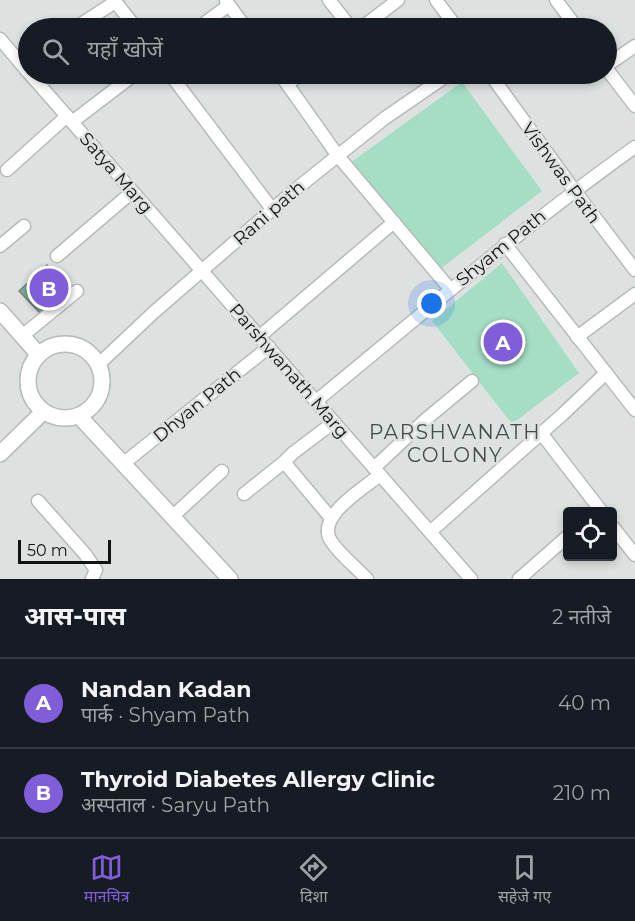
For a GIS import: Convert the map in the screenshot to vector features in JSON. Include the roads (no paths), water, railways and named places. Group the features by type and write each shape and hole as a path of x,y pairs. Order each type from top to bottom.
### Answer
{"street":[{"path":"328,0 343,18"},
{"path":"374,18 398,0"},
{"path":"436,0 450,18"},
{"path":"556,0 570,18"},
{"path":"90,18 115,1 128,18"},
{"path":"210,18 227,3 238,18"},
{"name":"Satya Marg","path":"1,42 18,58"},
{"path":"617,59 635,46"},
{"path":"617,82 635,106"},
{"name":"Satya Marg","path":"41,84 202,271"},
{"path":"7,170 70,119 121,84"},
{"path":"178,84 273,209"},
{"path":"288,84 338,156 450,289"},
{"name":"Rani path","path":"99,364 153,313 273,209 385,118 434,84"},
{"name":"Vishwas Path","path":"497,84 635,270"},
{"name":"Shyam Path","path":"316,401 506,244 574,190 635,147"},
{"path":"57,256 132,192"},
{"path":"260,336 393,222"},
{"path":"0,246 24,226"},
{"path":"506,244 635,410"},
{"name":"Parshwanath Marg","path":"202,271 471,579"},
{"path":"22,336 76,291"},
{"path":"577,337 635,294"},
{"path":"0,311 39,354"},
{"path":"56,345 76,345 86,349 99,364 102,374 100,394 96,404 79,416 61,418 44,412 35,404 28,384 28,373 39,354 56,345"},
{"name":"Dhyan Path","path":"124,463 269,347"},
{"path":"430,532 606,373"},
{"path":"367,579 330,540 327,527 330,518 425,420 472,381"},
{"path":"0,454 44,412"},
{"path":"79,416 230,579"},
{"path":"244,494 334,422"},
{"path":"541,433 597,507"},
{"path":"284,462 330,518"},
{"path":"173,516 222,471"},
{"path":"38,501 96,570 92,579"},
{"path":"617,532 635,555"},
{"path":"519,579 563,540"}],"place":[{"name":"Thyroid Diabetes Allergy Clinic","path":"49,288"},
{"name":"Nandan Kadan","path":"503,342"}],"district":[{"name":"PARSHVANATH COLONY","path":"455,444"}]}
